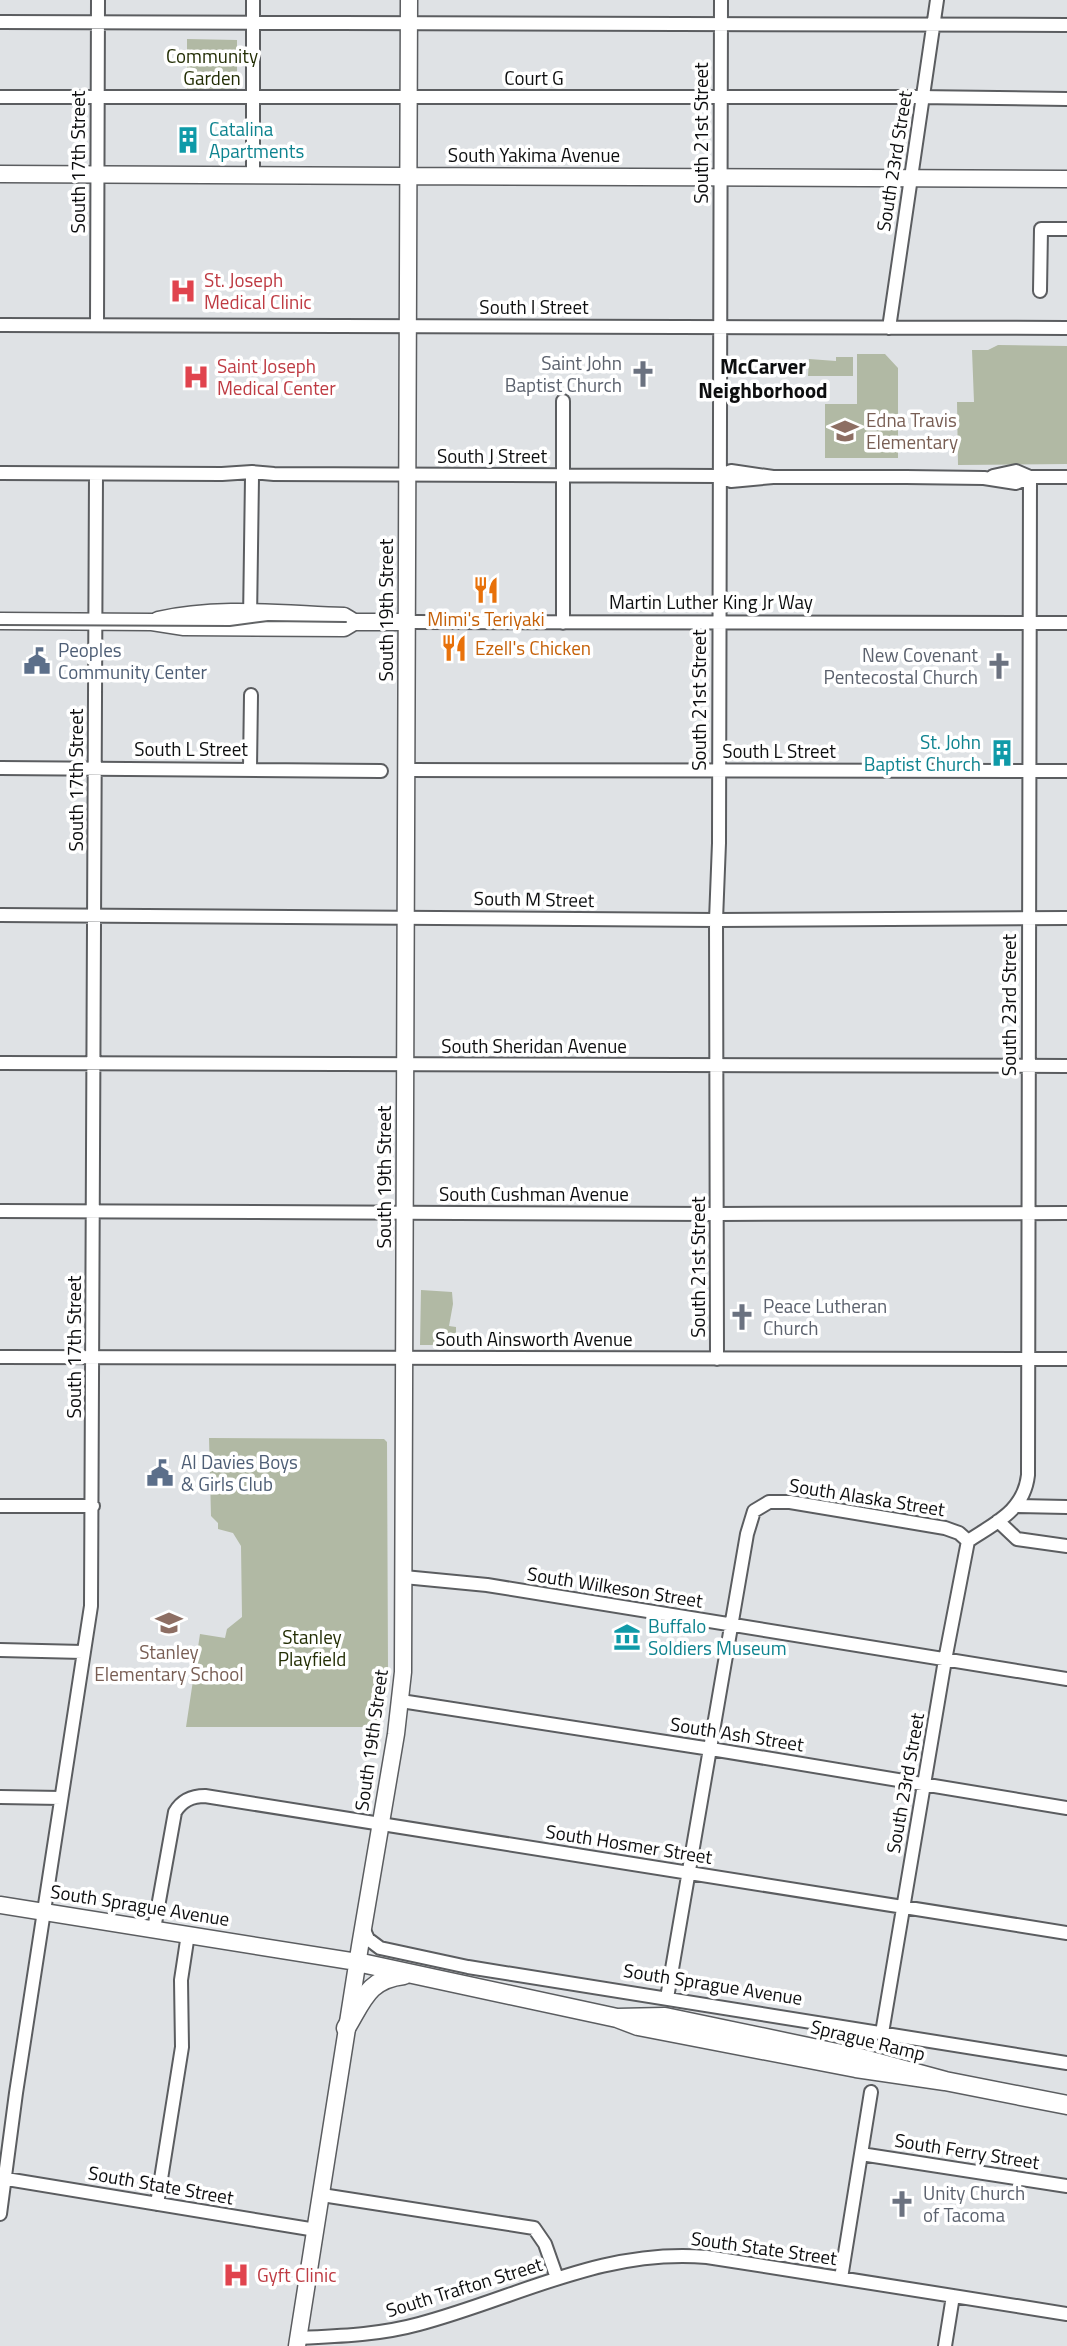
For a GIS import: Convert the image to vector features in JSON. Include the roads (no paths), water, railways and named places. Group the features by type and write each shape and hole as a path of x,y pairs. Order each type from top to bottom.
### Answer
{"highway":[{"name":"Sprague Ramp","path":"357,1962 617,2018 652,2029 1067,2105"},
{"path":"346,2028 372,1986 388,1978 416,1974"}],"main road":[{"name":"South 19th Street","path":"297,2342 401,1701 404,1577 409,0"},
{"name":"South Yakima Avenue","path":"0,174 1067,178"},
{"name":"Martin Luther King Jr Way","path":"0,621 152,622 186,613 250,620 344,616 354,622 407,622"},
{"name":"South Sprague Avenue","path":"0,1905 357,1962"}],"street":[{"name":"South 17th Street","path":"97,325 98,0"},
{"path":"253,0 253,175"},
{"name":"South 21st Street","path":"717,1359 716,920 721,0"},
{"name":"South 23rd Street","path":"889,328 937,0"},
{"path":"0,22 1067,25"},
{"name":"Court G","path":"0,97 1067,99"},
{"path":"1040,291 1041,229 1067,229"},
{"name":"South I Street","path":"0,325 1067,328"},
{"path":"563,401 563,622"},
{"path":"0,473 266,474"},
{"name":"South 17th Street","path":"0,2214 3,2178 91,1606 96,474"},
{"path":"232,474 252,477 266,474"},
{"name":"South J Street","path":"266,474 719,476 731,481 773,477 984,478 1016,483 1030,477 1067,477"},
{"path":"250,620 252,477"},
{"name":"South 23rd Street","path":"1018,1506 1028,1475 1030,477"},
{"name":"Martin Luther King Jr Way","path":"407,622 1067,623"},
{"path":"250,768 251,695"},
{"name":"South L Street","path":"0,768 381,771"},
{"name":"South L Street","path":"407,770 1067,771"},
{"name":"South M Street","path":"0,915 716,920 1067,918"},
{"name":"South Sheridan Avenue","path":"0,1063 1067,1066"},
{"name":"South Cushman Avenue","path":"0,1211 1067,1213"},
{"name":"South Ainsworth Avenue","path":"0,1357 1067,1359"},
{"name":"South Alaska Street","path":"732,1625 752,1515 758,1507 769,1503 790,1502 945,1528 959,1533 968,1541"},
{"path":"0,1506 93,1506"},
{"path":"968,1541 1018,1506 1067,1507"},
{"path":"998,1521 1017,1539 1067,1546"},
{"name":"South 23rd Street","path":"882,2033 945,1660 968,1541"},
{"name":"South Wilkeson Street","path":"404,1577 486,1585 1067,1679"},
{"path":"667,1998 732,1625"},
{"path":"0,1650 83,1652"},
{"name":"South Ash Street","path":"401,1701 1067,1808"},
{"name":"South Hosmer Street","path":"154,1929 172,1819 178,1806 198,1796 1067,1933"},
{"path":"0,1797 61,1798"},
{"name":"South Sprague Avenue","path":"363,1927 368,1939 380,1948 468,1967 1067,2063"},
{"path":"157,2204 182,2047 181,1980 188,1934"},
{"path":"841,2278 871,2092"},
{"name":"South Ferry Street","path":"861,2154 1067,2186"},
{"name":"South State Street","path":"3,2178 316,2230"},
{"path":"322,2195 534,2228 545,2244 557,2277"},
{"name":"South State Street","path":"557,2277 617,2261 674,2255 707,2257 1067,2314"},
{"name":"South Trafton Street","path":"297,2342 392,2331 557,2277"},
{"path":"945,2346 953,2296"}],"tram line":[{"path":"0,625 230,626 268,621 346,622"}],"place":[{"name":"Catalina Apartments","path":"188,140"},
{"name":"St. Joseph Medical Clinic","path":"183,291"},
{"name":"Saint John Baptist Church","path":"643,374"},
{"name":"Saint Joseph Medical Center","path":"196,377"},
{"name":"Edna Travis Elementary","path":"845,431"},
{"name":"Mimi's Teriyaki","path":"486,590"},
{"name":"Ezell's Chicken","path":"454,648"},
{"name":"Peoples Community Center","path":"37,661"},
{"name":"New Covenant Pentecostal Church","path":"999,666"},
{"name":"St. John Baptist Church","path":"1002,753"},
{"name":"Peace Lutheran Church","path":"742,1317"},
{"name":"Al Davies Boys & Girls Club","path":"160,1473"},
{"name":"Stanley Elementary School","path":"169,1623"},
{"name":"Buffalo Soldiers Museum","path":"627,1637"},
{"name":"Unity Church of Tacoma","path":"902,2204"},
{"name":"Gyft Clinic","path":"236,2275"}],"district":[{"name":"McCarver Neighborhood","path":"763,379"}],"park label":[{"name":"Community Garden","path":"212,67"},
{"name":"Stanley Playfield","path":"312,1648"}]}
